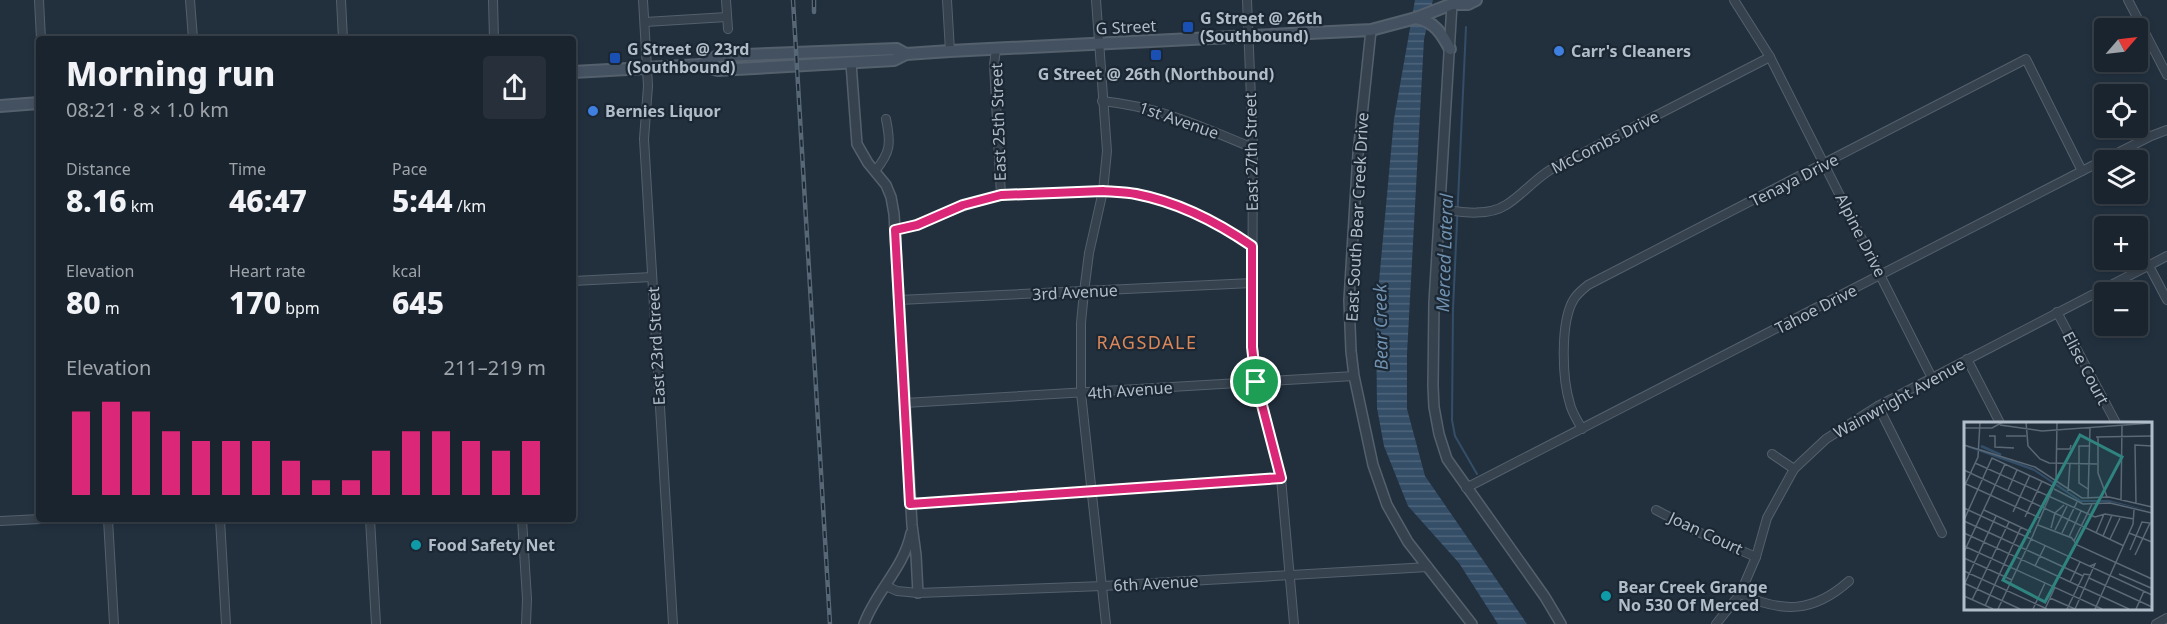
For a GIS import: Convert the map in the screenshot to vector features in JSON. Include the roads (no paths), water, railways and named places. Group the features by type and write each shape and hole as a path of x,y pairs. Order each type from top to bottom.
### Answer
{"main road":[{"name":"G Street","path":"576,72 700,65 718,70 852,63 894,60 906,54 950,51 1371,30 1416,18 1441,9 1453,1 1468,4 1476,0"},
{"path":"1416,18 1424,19 1437,29 1450,49"},
{"name":"G Street","path":"700,65 718,56 897,49 906,54"},
{"path":"0,106 36,103"}],"street":[{"path":"39,0 41,36"},
{"path":"190,0 193,36"},
{"path":"340,0 343,36"},
{"path":"493,0 494,36"},
{"name":"East 23rd Street","path":"644,0 648,97 644,139 673,624"},
{"path":"726,0 728,29"},
{"path":"947,0 950,51"},
{"path":"1096,0 1107,151 1103,191 1089,253 1084,292 1081,323 1081,393 1106,624"},
{"name":"East 27th Street","path":"1247,0 1253,148 1252,347 1256,382 1281,478 1294,624"},
{"name":"Alpine Drive","path":"1734,0 1770,57 1932,378"},
{"path":"2128,0 2167,75"},
{"path":"1453,1 1445,210 1434,303 1434,407 1447,459 1562,624"},
{"path":"645,22 727,17"},
{"name":"East South Bear Creek Drive","path":"1371,30 1359,145 1349,300 1354,376 1380,489 1399,527 1472,624"},
{"name":"East 25th Street","path":"996,49 994,65 1001,195"},
{"name":"McCombs Drive","path":"1445,210 1478,213 1504,207 1535,179 1550,170 1770,57"},
{"name":"Tenaya Drive","path":"1582,429 1570,406 1564,369 1564,340 1568,314 1575,298 1588,285 2026,59 2082,171"},
{"path":"852,63 856,140 863,156 883,181 891,198 895,230 910,504 918,594"},
{"name":"1st Avenue","path":"1102,101 1131,104 1161,111 1253,148"},
{"path":"874,171 888,153 889,131 886,119"},
{"name":"Tahoe Drive","path":"1466,488 2082,171 2167,130"},
{"path":"895,230 917,225 963,205 1001,195 1103,191 1135,194 1190,211 1232,232 1252,246"},
{"name":"Wainwright Avenue","path":"1716,624 1740,594 1756,556 1767,518 1794,469 1826,439 1852,420 1878,406 2167,256"},
{"path":"2149,266 2167,300"},
{"path":"576,280 652,277"},
{"name":"3rd Avenue","path":"899,300 1252,283"},
{"name":"Elise Court","path":"2057,312 2115,422"},
{"path":"1967,359 1999,422"},
{"name":"4th Avenue","path":"905,403 1354,376"},
{"path":"1878,406 1942,533"},
{"path":"1772,454 1794,469"},
{"path":"910,504 1281,478"},
{"name":"Joan Court","path":"1656,510 1696,531 1756,556"},
{"path":"0,521 36,519"},
{"path":"108,522 114,624"},
{"path":"220,522 226,624"},
{"path":"370,522 376,624"},
{"path":"522,522 527,599 526,624"},
{"path":"864,624 869,609 906,552 912,525"},
{"name":"6th Avenue","path":"886,586 897,591 918,594 1428,567"},
{"path":"1740,594 1763,604 1792,608 1818,603 1833,595 1849,581"},
{"path":"2156,624 2167,618"}],"water":[{"name":"Bear Creek","path":"1415,0 1433,0 1424,39 1407,354 1407,409 1425,476 1527,624 1498,624 1459,563 1408,506 1384,446 1377,408 1376,314 1394,119"}],"waterway":[{"name":"Merced Lateral","path":"1466,27 1453,309 1452,420 1455,436 1477,474"}],"railway":[{"path":"793,0 830,624"},
{"path":"814,0 814,12"}],"place":[{"name":"G Street @ 26th (Southbound)","path":"1188,27"},
{"name":"Carr's Cleaners","path":"1559,51"},
{"name":"G Street @ 26th (Northbound)","path":"1156,55"},
{"name":"G Street @ 23rd (Southbound)","path":"615,58"},
{"name":"Bernies Liquor","path":"593,111"},
{"name":"Food Safety Net","path":"416,545"},
{"name":"Bear Creek Grange No 530 Of Merced","path":"1606,596"}],"district":[{"name":"RAGSDALE","path":"1147,342"}]}
